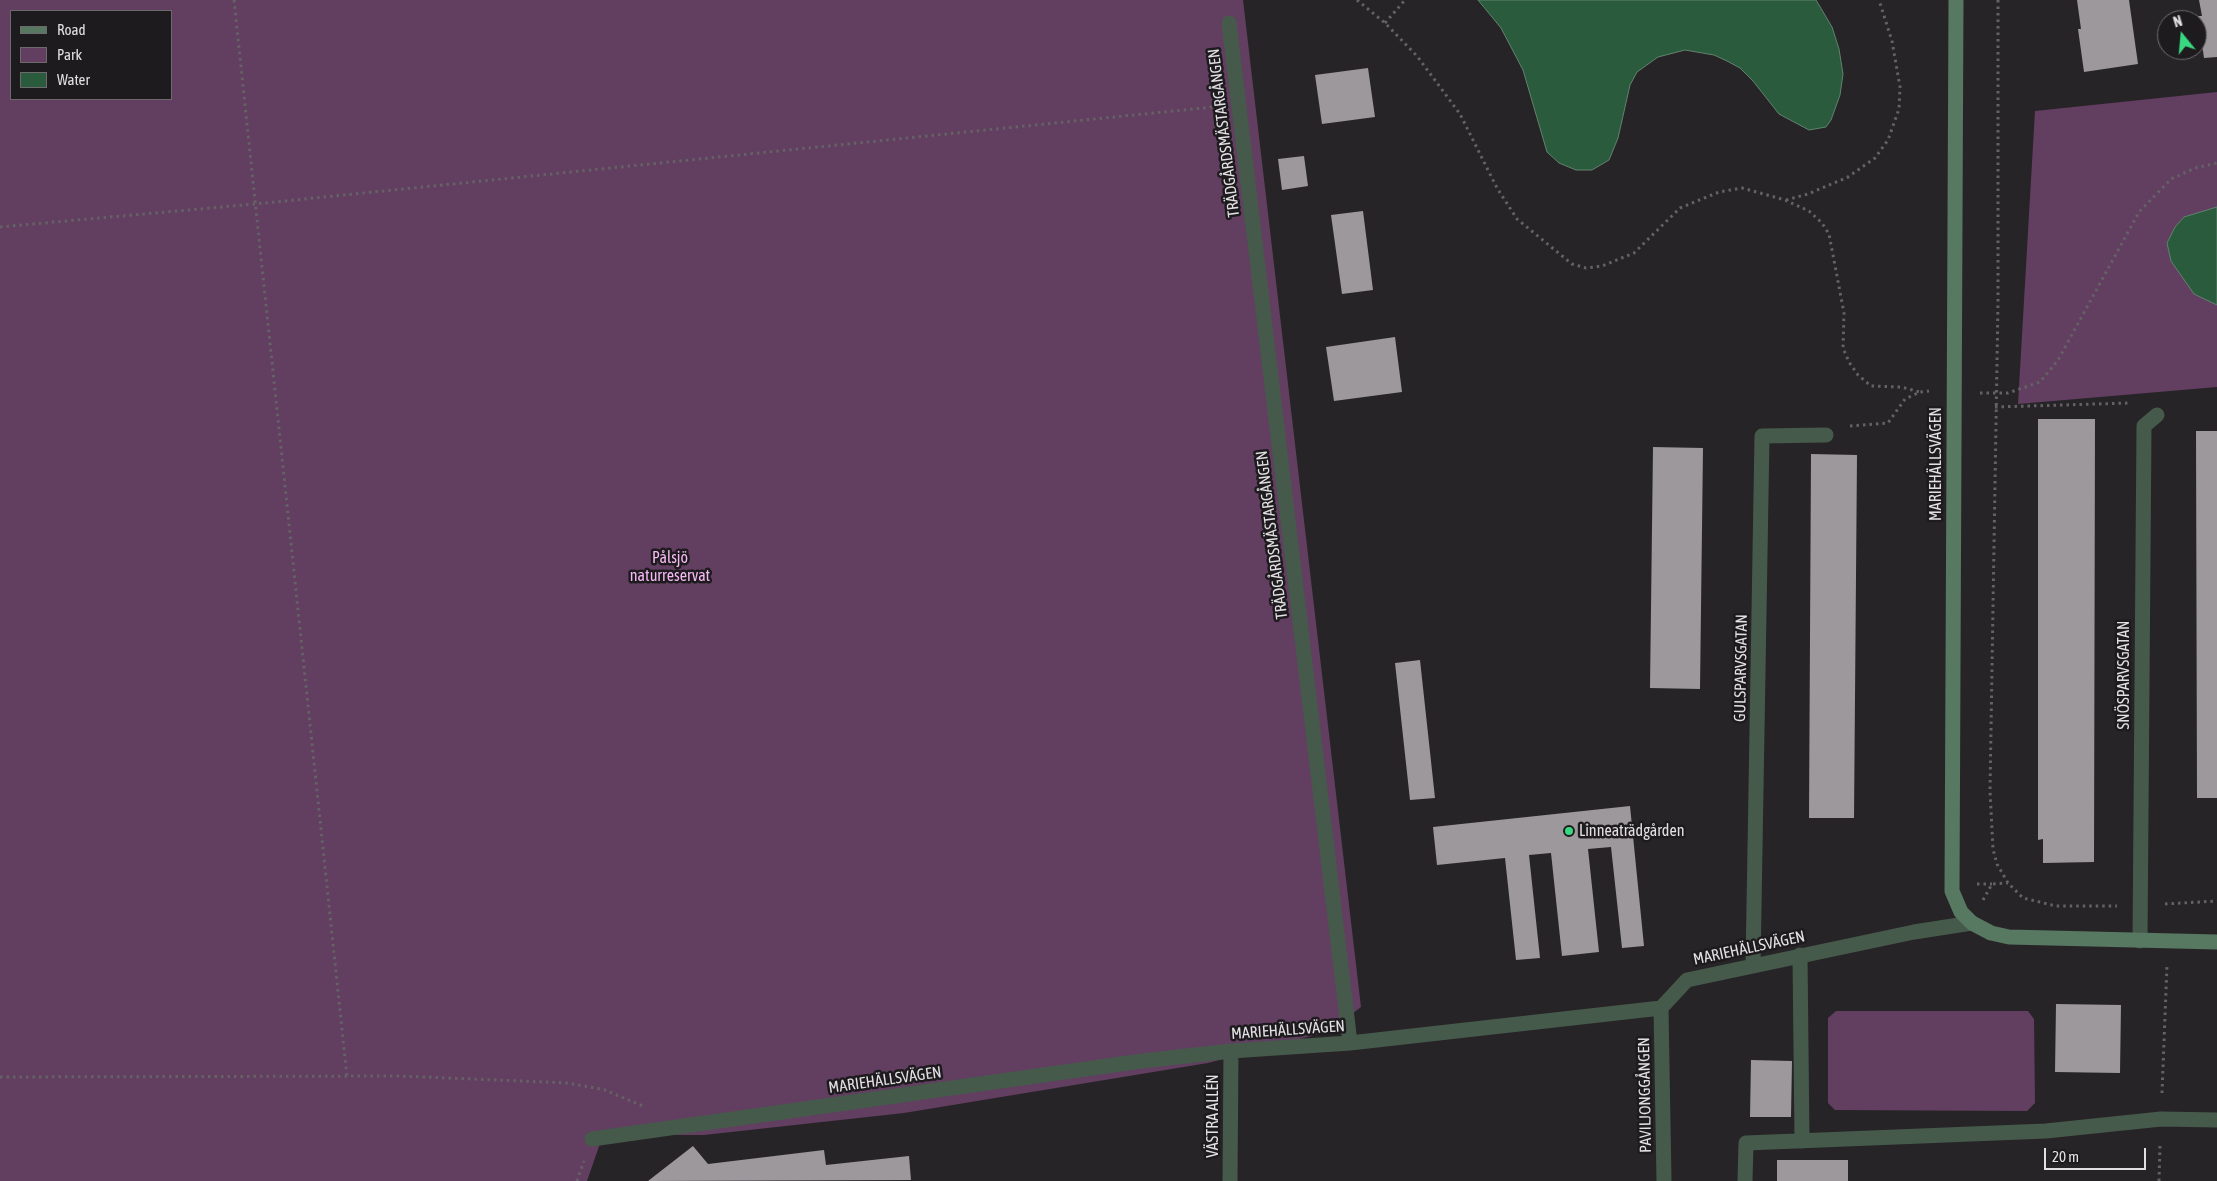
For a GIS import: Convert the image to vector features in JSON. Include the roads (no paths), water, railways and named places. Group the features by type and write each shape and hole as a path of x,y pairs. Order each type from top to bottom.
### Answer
{"street":[{"name":"MARIEHÄLLSVÄGEN","path":"1956,0 1952,884 1955,903 1972,922 1992,933 2009,937 2217,942"},
{"name":"TRÄDGÅRDSMÄSTARGÅNGEN","path":"1229,23 1350,1043"},
{"name":"SNÖSPARVSGATAN","path":"2140,941 2144,426 2156,415"},
{"name":"GULSPARVSGATAN","path":"1753,965 1762,436 1826,435"},
{"name":"MARIEHÄLLSVÄGEN","path":"592,1139 1231,1051 1350,1043 1661,1008 1688,980 1914,932 1972,922"},
{"path":"1800,956 1802,1141"},
{"name":"PAVILJONGGÅNGEN","path":"1661,1008 1664,1181"},
{"name":"VÄSTRA ALLÉN","path":"1230,1181 1231,1051"},
{"path":"1745,1181 1746,1143 2046,1131 2161,1119 2217,1120"}],"water":[{"path":"1478,0 1816,0 1832,27 1839,49 1843,74 1840,95 1831,120 1826,127 1809,130 1779,114 1753,81 1740,68 1727,61 1714,55 1685,50 1658,57 1637,72 1630,85 1618,138 1609,160 1592,170 1576,170 1559,163 1547,152 1523,70 1501,28"},
{"path":"2217,207 2217,305 2194,294 2171,261 2167,243 2175,227 2184,217"}],"place":[{"name":"Linneaträdgården","path":"1569,831"}],"park label":[{"name":"Pålsjö naturreservat","path":"670,567"}]}
